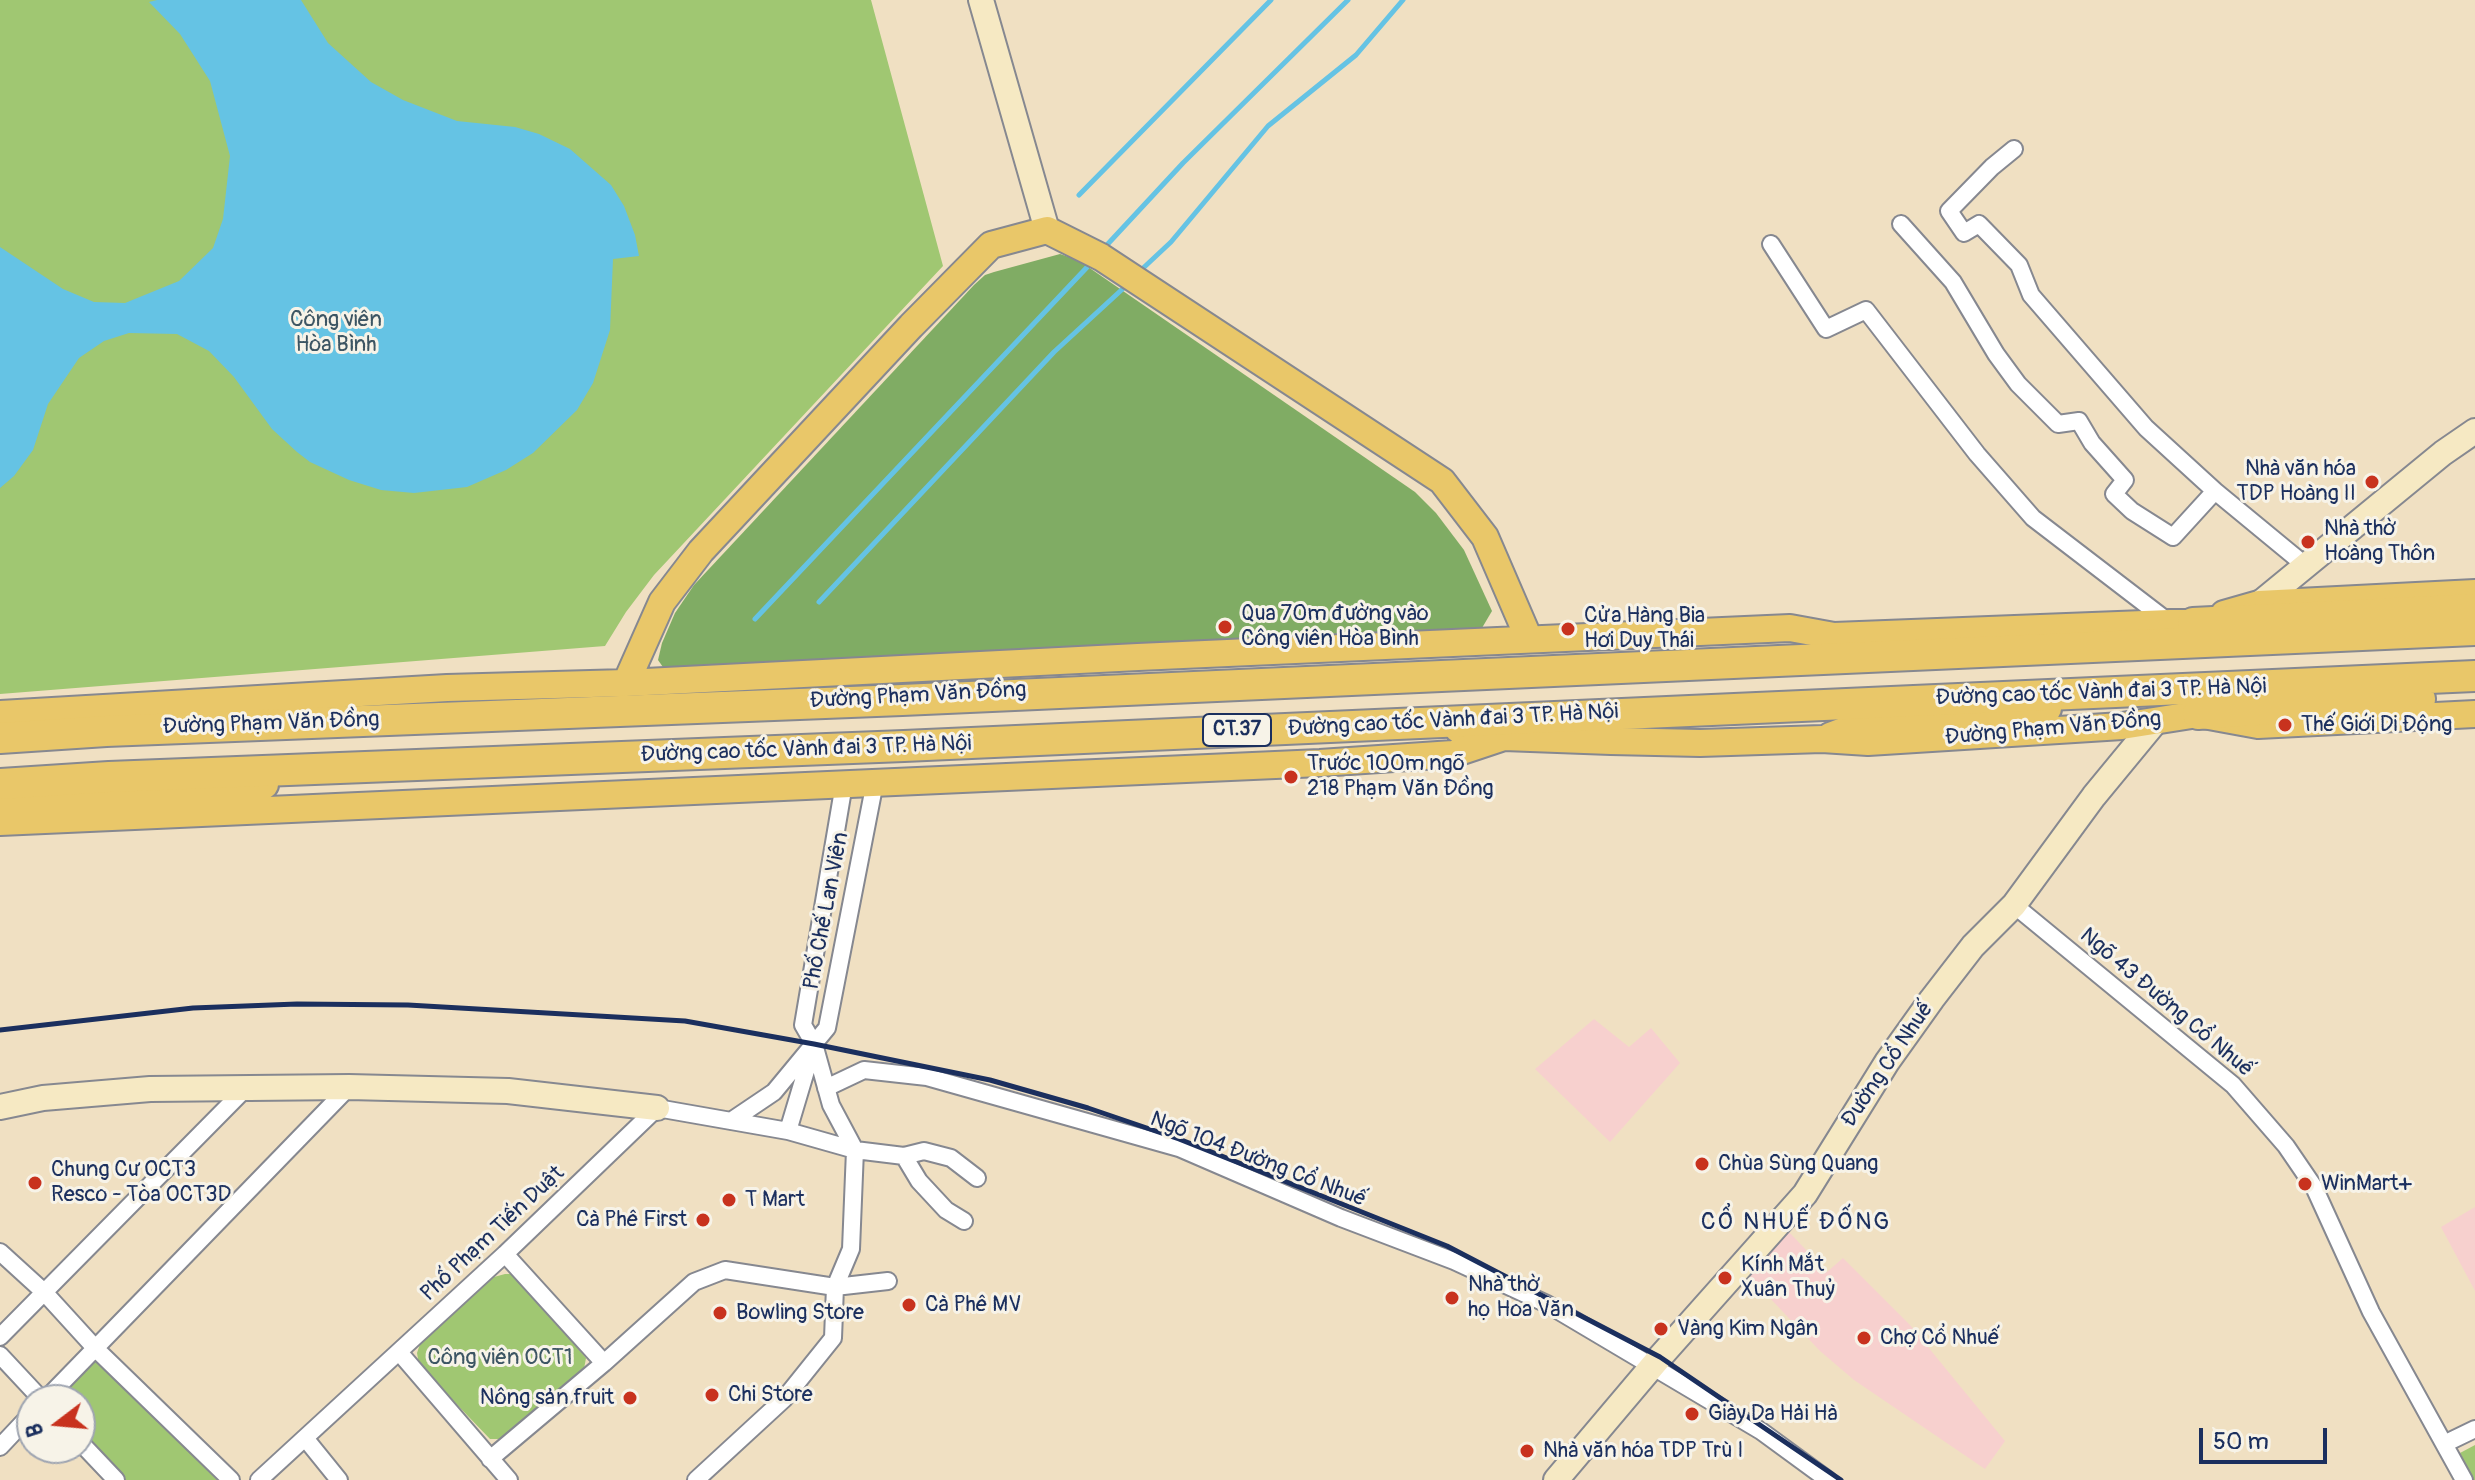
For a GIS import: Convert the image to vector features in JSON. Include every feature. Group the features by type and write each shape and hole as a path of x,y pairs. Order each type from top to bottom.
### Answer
{"highway":[{"path":"2182,623 2475,609"},
{"name":"Đường cao tốc Vành đai 3 TP. Hà Nội","path":"0,735 902,700 2475,630"},
{"name":"Đường cao tốc Vành đai 3 TP. Hà Nội","path":"0,784 2475,676"},
{"path":"2198,714 2475,696"}],"main road":[{"path":"981,0 1047,230"},
{"path":"626,683 662,602 701,551 991,245 1047,230 1101,257 1152,289 1442,481 1485,537 1529,639"},
{"path":"2259,604 2443,453 2475,431"},
{"name":"Đường Phạm Văn Đồng","path":"0,714 447,688 626,683 1790,628 1834,636 2182,623 2259,604 2475,593"},
{"name":"Đường Phạm Văn Đồng","path":"2182,623 2246,635 2475,624"},
{"name":"Đường Phạm Văn Đồng","path":"0,735 1172,685 1793,650 1834,636"},
{"name":"Đường Phạm Văn Đồng","path":"1822,739 1865,723 2121,703 2475,687"},
{"name":"Đường Phạm Văn Đồng","path":"0,803 449,772 1451,728 1504,737 1700,743 1822,739 1868,742 2122,726 2198,714 2258,725 2475,714"},
{"name":"Đường Cổ Nhuế","path":"1556,1480 1805,1194 1887,1062 1932,999 1973,946 2014,905 2094,796 2155,722"},
{"name":"Đường Phạm Văn Đồng","path":"0,822 1453,754 1504,737"},
{"path":"0,1107 43,1098 150,1089 349,1087 508,1091 657,1108"}],"street":[{"path":"2014,149 1949,211 1964,233 1979,224 2019,265 2031,295 2118,400 2215,491 2306,566"},
{"path":"1901,224 1953,282 1996,354 2018,384 2058,424 2079,421 2092,443 2125,480 2114,494 2132,511 2173,537 2215,491"},
{"path":"1771,244 1826,329 1866,310 1977,454 2033,518 2182,623"},
{"name":"Phố Chế Lan Viên","path":"788,1131 814,1044 827,1028 875,782"},
{"name":"Phố Chế Lan Viên","path":"814,1044 803,1025 844,784"},
{"name":"Ngõ 43 Đường Cổ Nhuế","path":"2014,905 2233,1085 2286,1146 2314,1187 2371,1312 2464,1480"},
{"path":"696,1480 784,1399 833,1338 835,1287 851,1249 855,1150 831,1105 814,1044"},
{"path":"731,1121 774,1092 814,1044"},
{"name":"Ngõ 104 Đường Cổ Nhuế","path":"826,1088 864,1070 927,1077 1179,1148 1341,1218 1454,1261 1547,1304 1761,1431 1828,1480"},
{"path":"60,1384 349,1087"},
{"path":"0,1337 245,1089"},
{"path":"657,1108 788,1131 855,1150 904,1156 924,1151 951,1158 977,1178"},
{"name":"Phố Phạm Tiến Duật","path":"259,1480 505,1254 657,1108"},
{"path":"904,1156 928,1191 946,1210 964,1221"},
{"path":"0,1252 44,1292 96,1349 231,1480"},
{"path":"505,1254 604,1363"},
{"path":"490,1459 694,1282 725,1270 835,1287 888,1281"},
{"path":"399,1352 509,1480"},
{"path":"0,1355 28,1384"},
{"path":"2444,1444 2475,1429"},
{"path":"0,1447 16,1430"},
{"path":"305,1438 339,1480"},
{"path":"96,1459 116,1480"}],"shaded area":[{"path":"1594,1019 1629,1047 1651,1028 1680,1063 1610,1142 1535,1069"},
{"path":"2475,1207 2475,1291 2441,1227"},
{"name":"Chợ Cổ Nhuế","path":"1789,1232 1827,1272 1843,1258 1910,1325 2005,1441 1985,1469 1854,1380 1820,1351 1748,1275"}],"green space":[{"name":"Công viên Hòa Bình","path":"0,0 871,0 943,266 654,575 605,646 0,694"},
{"path":"1060,254 1078,260 1415,492 1436,513 1464,550 1492,611 1479,633 665,670 658,660 662,643 675,613 694,585 974,285 985,275"},
{"name":"Công viên OCT1","path":"515,1274 586,1358 584,1369 514,1432 499,1439 490,1439 419,1365 417,1353 420,1344 494,1277"},
{"path":"98,1356 217,1480 125,1480 96,1448 96,1384 69,1384"},
{"path":"2475,1445 2475,1480 2474,1480 2460,1453"}],"water":[{"path":"301,0 328,43 371,82 403,100 457,121 515,127 539,134 570,149 611,185 624,206 639,256 613,259 610,330 593,383 577,410 533,453 506,470 467,487 414,493 381,490 349,480 310,462 297,452 272,429 234,377 209,351 177,334 129,333 104,341 79,358 48,404 33,450 14,476 0,488 0,247 63,289 94,302 125,303 179,281 213,248 223,219 230,156 210,81 180,34 149,2"}],"waterway":[{"path":"1079,195 1271,0"},
{"path":"1105,247 1183,163 1348,0"},
{"path":"1140,271 1171,242 1268,126 1356,55 1403,0"},
{"path":"755,619 1091,263"},
{"path":"819,602 1054,352 1128,284"}],"railway":[{"path":"0,1030 193,1008 297,1004 408,1005 685,1021 990,1080 1088,1108 1179,1139 1447,1246 1660,1357 1841,1480"}],"place":[{"name":"Nhà văn hóa TDP Hoàng II","path":"2372,482"},
{"name":"Nhà thờ Hoàng Thôn","path":"2308,542"},
{"name":"Qua 70m đường vào Công viên Hòa Bình","path":"1225,627"},
{"name":"Cửa Hàng Bia Hơi Duy Thái","path":"1568,629"},
{"name":"Thế Giới Di Động","path":"2285,725"},
{"name":"Trước 100m ngõ 218 Phạm Văn Đồng","path":"1291,777"},
{"name":"Chùa Sùng Quang","path":"1702,1164"},
{"name":"Chung Cư OCT3 Resco - Tòa OCT3D","path":"35,1183"},
{"name":"WinMart+","path":"2305,1184"},
{"name":"T Mart","path":"729,1200"},
{"name":"Cà Phê First","path":"703,1220"},
{"name":"Kính Mắt Xuân Thuỷ","path":"1725,1278"},
{"name":"Nhà thờ họ Hoa Văn","path":"1452,1298"},
{"name":"Cà Phê MV","path":"909,1305"},
{"name":"Bowling Store","path":"720,1313"},
{"name":"Vàng Kim Ngân","path":"1661,1329"},
{"name":"Chợ Cổ Nhuế","path":"1864,1338"},
{"name":"Chi Store","path":"712,1395"},
{"name":"Nông sản fruit","path":"630,1398"},
{"name":"Giày Da Hải Hà","path":"1692,1414"},
{"name":"Nhà văn hóa TDP Trù I","path":"1527,1451"}],"district":[{"name":"CỔ NHUẾ ĐỐNG","path":"1796,1223"}]}
